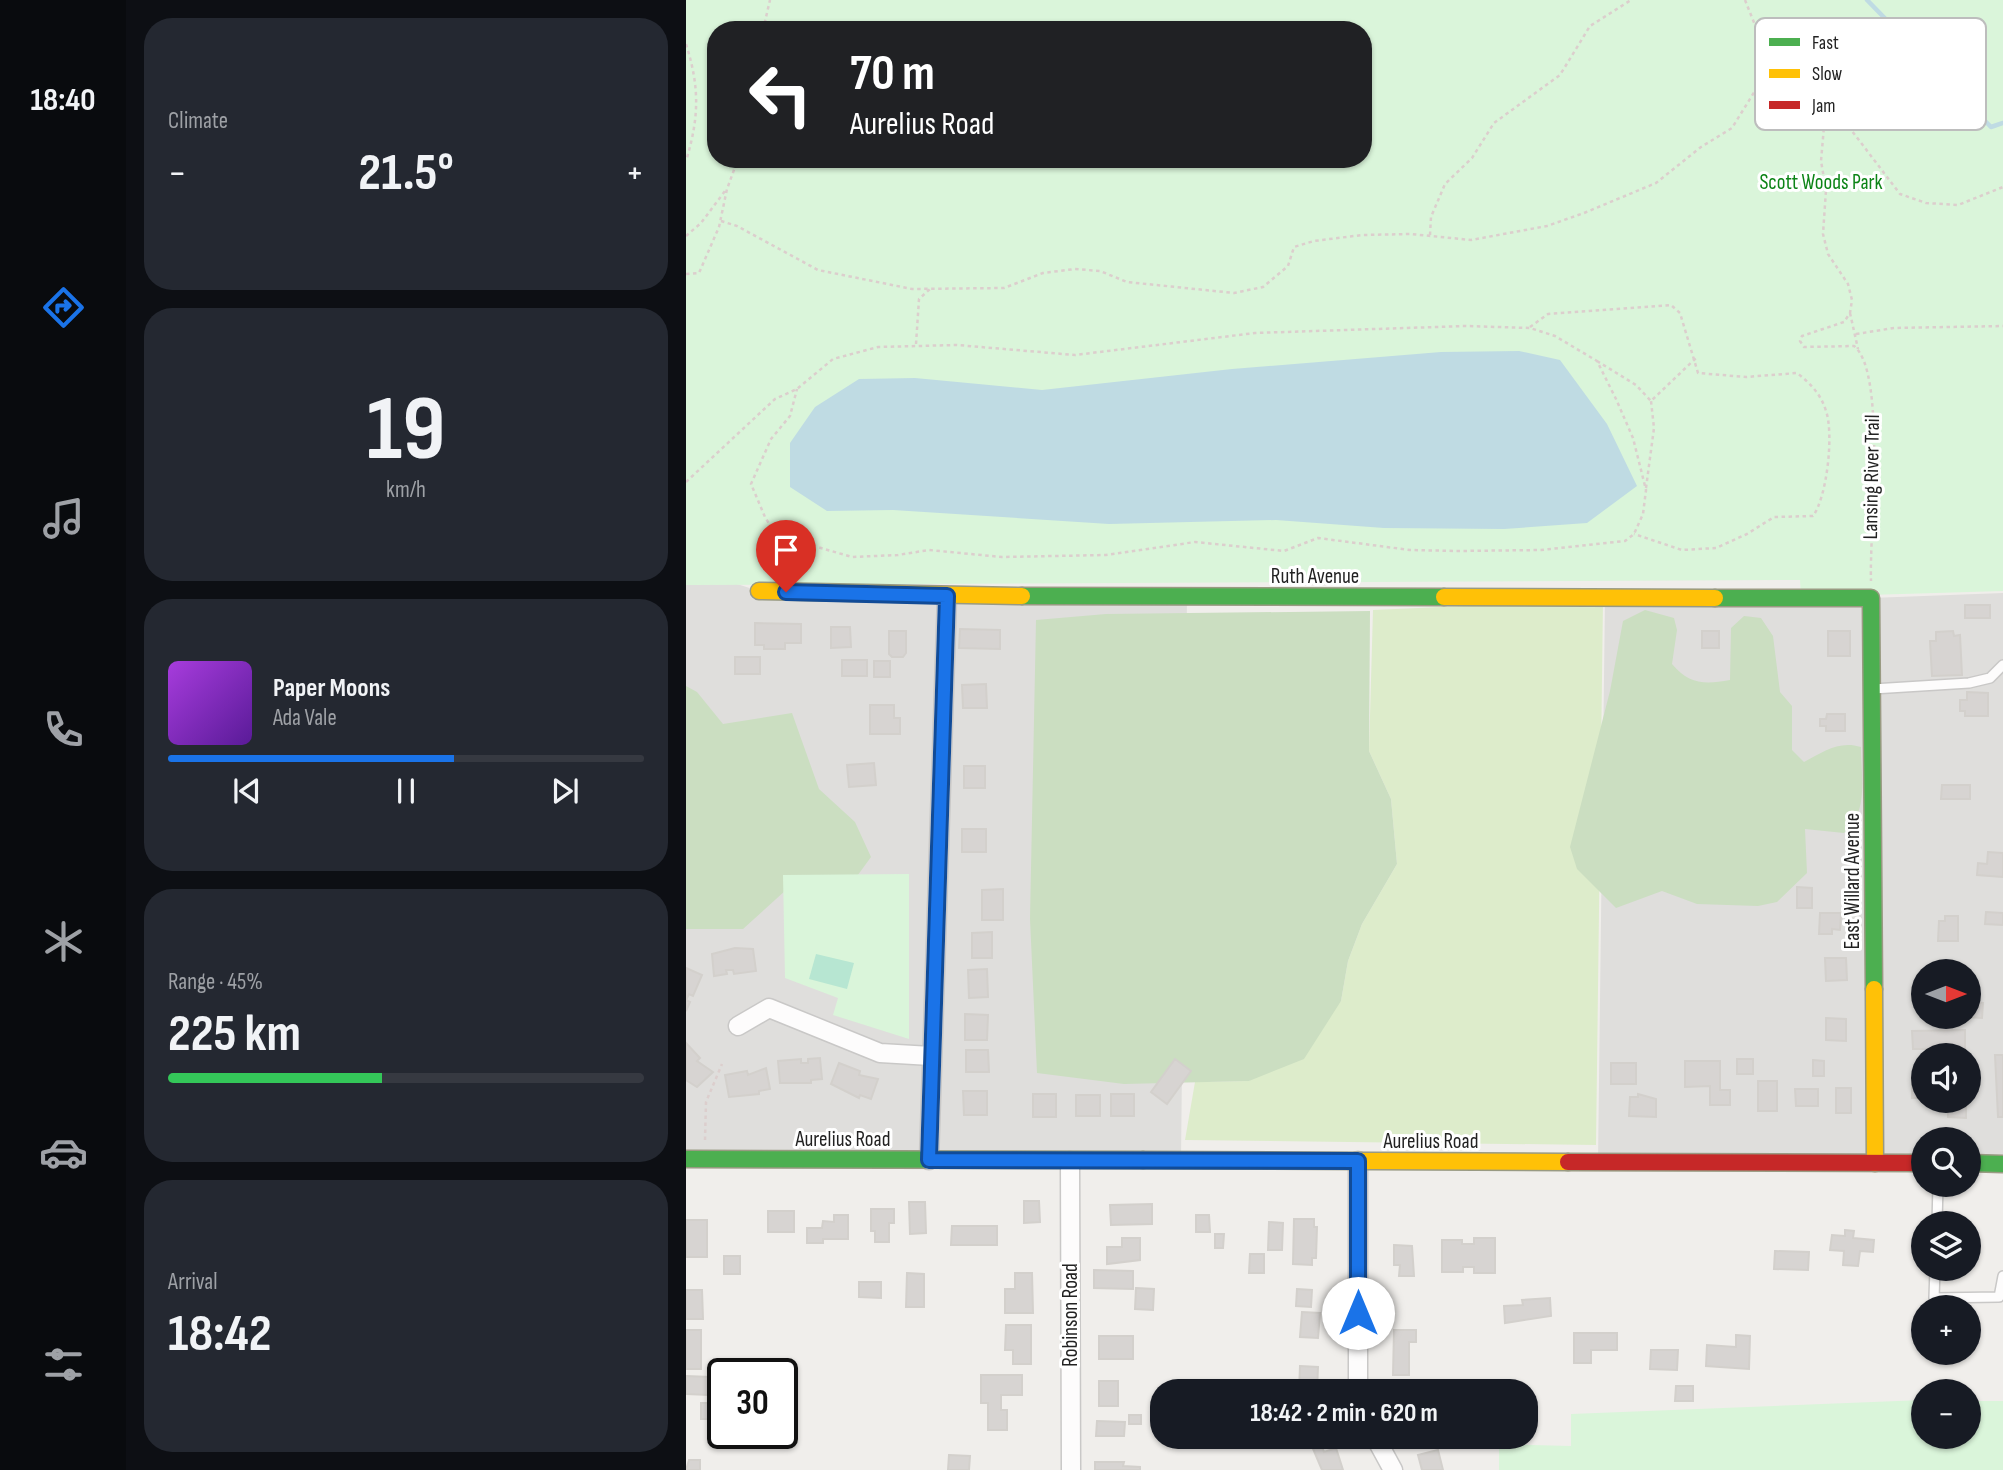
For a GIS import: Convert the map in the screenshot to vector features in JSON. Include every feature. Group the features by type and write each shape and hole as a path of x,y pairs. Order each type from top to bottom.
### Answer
{"street":[{"name":"Ruth Avenue","path":"759,591 947,596 1871,598"},
{"path":"929,1160 930,1056 947,596"},
{"name":"East Willard Avenue","path":"1871,598 1875,1163"},
{"path":"738,1026 769,1008 880,1053 930,1056"},
{"name":"Aurelius Road","path":"686,1159 1911,1163"},
{"name":"Robinson Road","path":"1070,1161 1071,1470"},
{"path":"1358,1161 1358,1379"},
{"path":"1981,1163 2003,1164"},
{"path":"1382,1449 1393,1470"}],"lane":[{"path":"1872,689 1969,683 1990,678 2003,665"},
{"path":"1935,1281 1934,1298 1999,1297 2003,1276"}],"path":[{"path":"766,21 770,0"},
{"path":"1430,235 1432,216 1445,184 1472,158 1494,123 1560,75 1590,26 1631,0"},
{"path":"1745,0 1755,25"},
{"path":"686,44 697,83 695,128 686,162"},
{"path":"721,221 737,226 818,270 912,289 1004,288 1043,273 1074,269 1100,271 1126,282 1234,293 1264,287 1288,266 1294,247 1314,241 1362,236 1430,235 1471,240 1547,226 1656,183 1701,147 1732,128 1755,91"},
{"path":"1824,130 1821,161 1826,190 1823,234 1828,254 1848,284 1852,300 1850,313 1844,321 1802,336 1800,341 1804,346 1854,346 1858,349"},
{"path":"1851,130 1900,194 1926,203 1958,205 2003,187"},
{"path":"686,274 699,273 721,221 727,189 735,168"},
{"path":"686,236 701,223 727,189"},
{"path":"912,289 919,299 916,344"},
{"path":"919,299 930,289"},
{"path":"1530,328 1548,314 1671,305 1680,313 1695,360 1694,370 1708,376 1746,377 1797,373 1810,383 1826,411 1829,428 1822,504 1813,516 1774,517 1747,534 1716,548 1682,550 1633,534"},
{"name":"Lansing River Trail","path":"1850,313 1875,423 1871,598"},
{"path":"686,482 775,399 797,389 833,359 878,347 916,344 1075,355 1255,333 1466,326 1530,328 1555,336 1636,385 1651,401 1654,428 1643,514 1633,534 1625,541 1496,551 1410,550 1318,538 1284,551 1195,542 1106,555 1002,557 929,550 898,555 852,557 776,535 751,484 771,439 790,416 797,389"},
{"path":"1856,334 1894,328 2003,326"},
{"path":"1651,401 1695,360"},
{"path":"1597,361 1633,438 1646,490"},
{"path":"705,1140 706,1102 722,1065"}],"shaded area":[{"path":"737,584 759,591 1187,597 1181,1161 686,1160 686,585"},
{"path":"2003,593 2003,1164 1981,1163 1981,1127 1911,1127 1911,1163 1598,1162 1605,597 1871,598"}],"green space":[{"name":"Scott Woods Park","path":"686,0 2003,0 2003,591 1801,597 1800,580 686,585"},
{"path":"1603,600 1596,1145 1185,1140 1195,1082 1249,1081 1341,1001 1348,961 1362,924 1397,864 1391,799 1369,751 1373,610"},
{"path":"1645,610 1674,618 1677,630 1672,664 1685,676 1705,682 1730,680 1731,628 1744,616 1761,618 1773,636 1780,692 1792,706 1792,750 1804,762 1838,746 1861,747 1862,794 1852,825 1844,833 1805,829 1807,873 1777,902 1758,906 1697,904 1662,891 1616,908 1577,869 1570,847 1610,691 1623,621"},
{"path":"1370,611 1369,751 1391,799 1397,864 1362,924 1348,961 1341,1001 1304,1059 1249,1081 1124,1084 1037,1073 1030,919 1036,620 1106,614"},
{"path":"686,686 697,692 723,724 792,713 819,789 855,822 871,857 847,890 786,890 743,929 686,929"},
{"path":"909,874 909,1039 833,1015 838,998 785,978 783,875"},
{"path":"816,954 854,963 847,989 809,979"},
{"path":"1911,1400 1911,1449 1981,1449 1981,1401 2003,1401 2003,1470 1499,1470 1499,1449 1538,1449 1538,1445 1571,1446 1571,1414"}],"water":[{"path":"1519,351 1560,360 1607,424 1637,486 1587,523 1504,529 1384,528 1276,520 1109,524 893,510 827,511 790,487 790,443 815,407 859,379 915,378 1042,390 1232,369 1441,352"}],"building":[{"path":"1965,605 1990,605 1990,618 1965,618"},
{"path":"755,623 801,624 801,643 785,643 785,649 764,649 764,645 755,645"},
{"path":"831,627 850,627 851,647 831,648"},
{"path":"960,629 1000,630 1000,649 959,648"},
{"path":"889,631 906,631 906,653 903,657 892,657 889,654"},
{"path":"1702,631 1719,631 1719,648 1702,648"},
{"path":"1828,631 1850,631 1850,656 1828,656"},
{"path":"1953,631 1954,636 1960,635 1962,675 1932,676 1930,641 1936,641 1936,632"},
{"path":"735,657 760,657 760,674 735,674"},
{"path":"842,660 867,660 867,676 842,676"},
{"path":"874,661 890,661 890,677 874,677"},
{"path":"986,684 987,708 963,708 962,685"},
{"path":"1967,692 1988,693 1988,716 1965,716 1965,711 1960,711 1960,700 1967,700"},
{"path":"870,705 894,705 894,718 900,718 900,734 870,734"},
{"path":"1827,714 1845,714 1845,731 1826,731 1826,726 1820,726 1820,719 1826,719"},
{"path":"874,763 876,785 849,787 847,765"},
{"path":"964,766 985,766 985,788 964,788"},
{"path":"1942,785 1970,785 1970,799 1941,799"},
{"path":"962,829 986,829 986,852 962,852"},
{"path":"1988,852 2003,853 2003,877 1977,875 1978,863 1987,864"},
{"path":"1797,887 1812,888 1812,908 1797,908"},
{"path":"1003,889 1003,920 982,920 982,890"},
{"path":"1986,912 2003,913 2003,925 1985,924"},
{"path":"1820,913 1841,913 1840,930 1832,929 1832,934 1819,934"},
{"path":"1945,916 1958,916 1958,941 1938,941 1939,921 1945,921"},
{"path":"992,932 992,958 972,958 972,933"},
{"path":"735,948 753,949 756,971 734,974 733,970 726,970 727,974 714,976 712,954"},
{"path":"1825,958 1846,958 1847,980 1826,981"},
{"path":"686,968 702,975 693,996 689,994 686,1000"},
{"path":"987,969 988,997 969,998 968,970"},
{"path":"965,1014 988,1015 987,1040 965,1040"},
{"path":"1826,1018 1846,1019 1846,1041 1826,1040"},
{"path":"1965,1030 1965,1043 1913,1043 1912,1031"},
{"path":"686,1043 700,1058 697,1061 713,1072 697,1087 686,1080"},
{"path":"966,1050 988,1050 989,1072 966,1072"},
{"path":"1995,1055 2003,1055 2003,1117 1998,1117"},
{"path":"820,1058 822,1079 811,1080 811,1083 780,1083 778,1061 801,1059 801,1063 808,1063 808,1059"},
{"path":"1175,1059 1191,1071 1167,1104 1151,1092"},
{"path":"1737,1059 1753,1059 1753,1074 1737,1074"},
{"path":"1813,1060 1824,1061 1824,1076 1813,1076"},
{"path":"1685,1061 1720,1061 1720,1090 1730,1090 1730,1105 1710,1105 1710,1086 1685,1087"},
{"path":"839,1063 860,1071 859,1075 878,1079 871,1099 860,1095 859,1098 831,1084"},
{"path":"1611,1063 1636,1063 1636,1084 1611,1084"},
{"path":"766,1068 770,1089 759,1091 759,1094 729,1097 725,1075 747,1071 748,1075"},
{"path":"1758,1081 1777,1081 1777,1111 1758,1111"},
{"path":"1836,1088 1851,1088 1851,1113 1836,1113"},
{"path":"1795,1089 1818,1089 1818,1106 1796,1106"},
{"path":"963,1091 987,1091 987,1115 964,1115"},
{"path":"1033,1094 1056,1094 1056,1117 1033,1117"},
{"path":"1111,1094 1134,1094 1134,1116 1111,1116"},
{"path":"1638,1094 1656,1099 1656,1117 1629,1116 1630,1097 1638,1097"},
{"path":"1076,1095 1100,1095 1100,1116 1076,1116"},
{"path":"1948,1113 1966,1113 1966,1118 1948,1117"},
{"path":"1024,1201 1039,1201 1040,1222 1024,1223"},
{"path":"909,1202 925,1202 926,1233 910,1234"},
{"path":"1152,1204 1152,1224 1111,1225 1110,1205"},
{"path":"871,1209 894,1209 894,1223 889,1223 889,1242 875,1242 875,1231 871,1231"},
{"path":"768,1211 794,1211 794,1232 768,1232"},
{"path":"834,1215 848,1215 848,1239 823,1239 823,1243 807,1243 807,1228 822,1228 823,1221 834,1222"},
{"path":"1196,1215 1209,1215 1210,1232 1196,1232"},
{"path":"1294,1219 1314,1219 1314,1227 1317,1227 1316,1258 1312,1258 1312,1265 1293,1264"},
{"path":"686,1220 707,1220 707,1257 686,1257"},
{"path":"1269,1222 1283,1223 1282,1250 1268,1250"},
{"path":"952,1226 997,1226 997,1245 951,1245"},
{"path":"1845,1230 1854,1231 1853,1238 1874,1240 1873,1252 1860,1251 1858,1266 1843,1265 1844,1251 1830,1250 1832,1235 1845,1236"},
{"path":"1215,1234 1224,1234 1223,1248 1215,1248"},
{"path":"1122,1238 1140,1238 1140,1260 1107,1264 1107,1247 1122,1247"},
{"path":"1474,1238 1495,1238 1495,1273 1474,1273 1474,1267 1463,1267 1463,1272 1442,1272 1442,1240 1462,1240 1462,1244 1474,1244"},
{"path":"1394,1245 1412,1246 1414,1276 1399,1276 1400,1265 1394,1265"},
{"path":"1775,1251 1809,1252 1808,1270 1774,1269"},
{"path":"1250,1254 1264,1254 1264,1273 1249,1273"},
{"path":"724,1256 740,1256 740,1274 724,1274"},
{"path":"1094,1270 1133,1271 1133,1289 1094,1288"},
{"path":"907,1273 924,1274 924,1307 906,1307"},
{"path":"1015,1273 1032,1273 1033,1313 1005,1313 1005,1289 1015,1289"},
{"path":"859,1282 881,1282 881,1298 859,1297"},
{"path":"1136,1288 1154,1289 1153,1310 1135,1309"},
{"path":"1297,1289 1312,1290 1311,1307 1296,1306"},
{"path":"686,1290 702,1290 703,1319 686,1319"},
{"path":"1550,1298 1551,1316 1505,1323 1504,1306 1523,1305 1522,1300"},
{"path":"1302,1312 1320,1313 1318,1338 1300,1337"},
{"path":"1006,1325 1031,1325 1031,1364 1013,1364 1013,1350 1005,1350"},
{"path":"686,1330 701,1330 701,1369 686,1369"},
{"path":"1394,1330 1416,1330 1416,1342 1409,1342 1409,1375 1393,1375"},
{"path":"1574,1333 1617,1333 1617,1350 1591,1350 1591,1363 1574,1363"},
{"path":"1736,1335 1750,1336 1749,1369 1706,1366 1707,1345 1736,1347"},
{"path":"1099,1336 1133,1336 1133,1359 1099,1359"},
{"path":"1651,1350 1678,1350 1677,1370 1650,1369"},
{"path":"1300,1366 1318,1367 1318,1379 1299,1379"},
{"path":"981,1375 1022,1375 1022,1395 1001,1395 1001,1410 1007,1410 1007,1430 988,1430 988,1403 981,1403"},
{"path":"686,1376 707,1377 707,1395 686,1394"},
{"path":"1099,1381 1118,1381 1118,1406 1099,1406"},
{"path":"1676,1386 1693,1386 1693,1401 1675,1401"},
{"path":"701,1403 707,1403 707,1419 701,1419"},
{"path":"1129,1415 1141,1415 1141,1424 1129,1424"},
{"path":"1097,1421 1125,1422 1124,1436 1096,1436"},
{"path":"1313,1449 1323,1449 1324,1452 1336,1449 1343,1470 1322,1470"},
{"path":"1438,1450 1443,1470 1422,1470 1418,1455"},
{"path":"949,1455 970,1456 969,1470 948,1470"},
{"path":"689,1460 700,1460 700,1470 686,1470"},
{"path":"1095,1462 1124,1462 1123,1466 1140,1467 1140,1470 1095,1470"}],"waterway":[{"path":"1867,0 1885,18"},
{"path":"1986,122 1991,127 2003,123"}],"traffic: fast":[{"path":"1022,596 1444,597"},
{"path":"1715,598 1871,598 1874,989"},
{"path":"686,1159 1143,1160"},
{"path":"1981,1163 2003,1164"}],"traffic: slow":[{"path":"759,591 1022,596"},
{"path":"1444,597 1715,598"},
{"path":"1874,989 1875,1163"},
{"path":"1143,1160 1568,1162"}],"traffic: jam":[{"path":"1568,1162 1911,1163"}],"route":[{"path":"786,592 947,596 930,1056 929,1160 1358,1161 1358,1313"}]}
